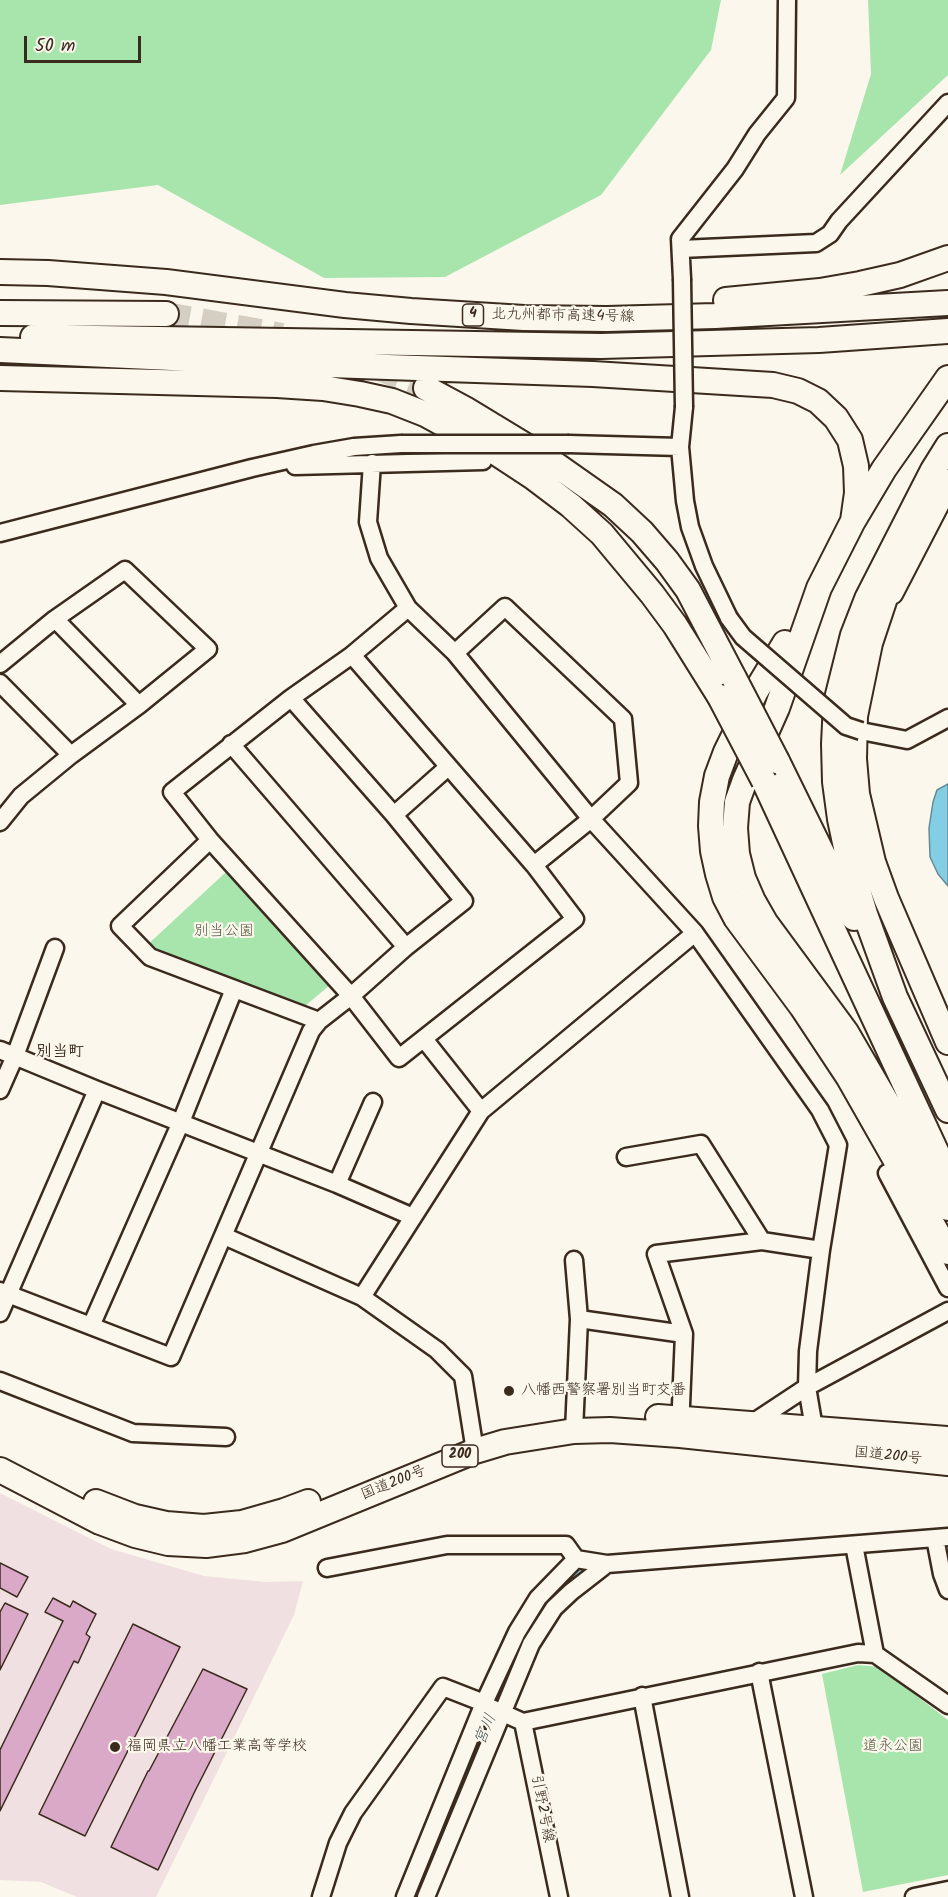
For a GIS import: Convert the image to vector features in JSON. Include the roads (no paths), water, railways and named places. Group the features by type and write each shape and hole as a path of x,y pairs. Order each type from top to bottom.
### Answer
{"highway":[{"path":"524,318 820,291 900,275 948,258"},
{"name":"北九州都市高速4号線","path":"0,272 48,273 166,282 345,305 524,318 715,316 948,303"},
{"path":"0,313 166,314"},
{"name":"北九州都市高速4号線","path":"0,337 601,346 819,340 948,331"},
{"path":"0,350 582,374 773,385 798,391 818,401 836,418 849,440 856,466 857,493 853,521"},
{"path":"0,378 277,385 323,388 392,401 425,414 495,452 570,505 602,534 652,594 727,687 777,761 948,1110"},
{"path":"948,378 884,469 853,521 819,588 756,691 726,752 717,776 712,801 711,826 717,874 736,918 849,1078 948,1252"},
{"path":"426,388 549,460 613,505 642,532 688,590 764,781 948,1177"},
{"path":"948,446 933,470 867,599 853,635 836,703 834,744 835,782 840,819 848,857 865,914 895,997 948,1110"},
{"path":"948,454 907,537 870,643 855,716 854,759 857,794 873,862 886,898 948,1042"},
{"path":"881,612 948,482"},
{"path":"819,588 777,708 737,802 735,828 737,854 743,878 753,902 765,922 846,1032 948,1208"},
{"name":"国道200号","path":"0,1453 104,1506 135,1517 166,1524 204,1527 242,1523 284,1511 526,1423 574,1423 614,1414 680,1427 750,1433 948,1463"},
{"name":"国道200号","path":"750,1433 814,1428 948,1439"},
{"name":"国道200号","path":"0,1470 100,1522 135,1535 168,1543 206,1545 245,1540 282,1530 473,1444"}],"street":[{"path":"788,0 786,98 757,134 735,169 680,239 684,407 680,447 690,527 704,566 729,618 743,637 846,726 907,740 948,718"},
{"path":"681,249 816,243 830,234 839,221 948,103"},
{"path":"0,533 252,468 344,449 401,444 569,444 680,447"},
{"path":"252,468 483,461"},
{"path":"372,463 368,522 379,558 408,608 455,653 591,819 695,933 820,1110 838,1145 808,1351 807,1387 814,1428"},
{"path":"0,664 56,619 125,570 208,649 21,796 0,822"},
{"path":"455,653 505,607 622,719 629,783 591,819 534,865"},
{"path":"352,655 534,865 575,919 399,1058 351,996 210,840 172,792 291,698 352,655 408,608"},
{"path":"56,619 139,705"},
{"path":"0,683 71,755"},
{"path":"4,1293 171,1357 311,1031 319,1021 406,947 464,901 394,816 291,698"},
{"path":"231,744 406,947"},
{"path":"394,816 448,767"},
{"path":"210,840 120,926 150,957 319,1021"},
{"path":"362,1297 481,1111 695,933"},
{"path":"0,1090 8,1053 55,948"},
{"path":"91,1326 181,1122 234,989"},
{"path":"424,1039 481,1111"},
{"path":"8,1053 337,1184 413,1217"},
{"path":"0,1313 4,1293 97,1090"},
{"path":"337,1184 373,1102"},
{"path":"627,1157 701,1144 762,1241"},
{"path":"887,1173 948,1288"},
{"path":"224,1236 362,1297 437,1350 463,1376 473,1444"},
{"path":"680,1427 684,1334 656,1254 762,1241 821,1250"},
{"path":"574,1260 579,1319 574,1423"},
{"path":"750,1433 807,1387 948,1311"},
{"path":"579,1319 684,1334"},
{"path":"0,1381 133,1433 226,1437"},
{"path":"327,1568 447,1545 566,1545 576,1559 607,1564 942,1538 942,1574 948,1590"},
{"path":"854,1545 875,1654"},
{"path":"426,1897 494,1708 517,1632 538,1598 576,1559"},
{"path":"405,1897 494,1708 531,1644 554,1608 607,1564"},
{"path":"321,1897 338,1843 354,1813 443,1687 523,1722 858,1653 875,1654 948,1705"},
{"path":"759,1672 804,1897"},
{"path":"642,1696 680,1897"},
{"name":"引野2号線","path":"523,1722 558,1897"},
{"path":"922,1896 948,1890"}],"water":[{"path":"948,784 948,886 938,874 930,857 929,828 937,790"}],"waterway":[{"name":"宮川","path":"417,1897 500,1693 531,1625 550,1595 574,1574"}],"tunnel":[{"path":"166,314 282,335"},
{"path":"377,368 426,388"}],"place":[{"name":"八幡西警察署別当町交番","path":"509,1391"},
{"name":"福岡県立八幡工業高等学校","path":"115,1747"}],"district":[{"name":"別当町","path":"60,1053"}],"park label":[{"name":"別当公園","path":"224,932"},
{"name":"道永公園","path":"893,1747"}]}
